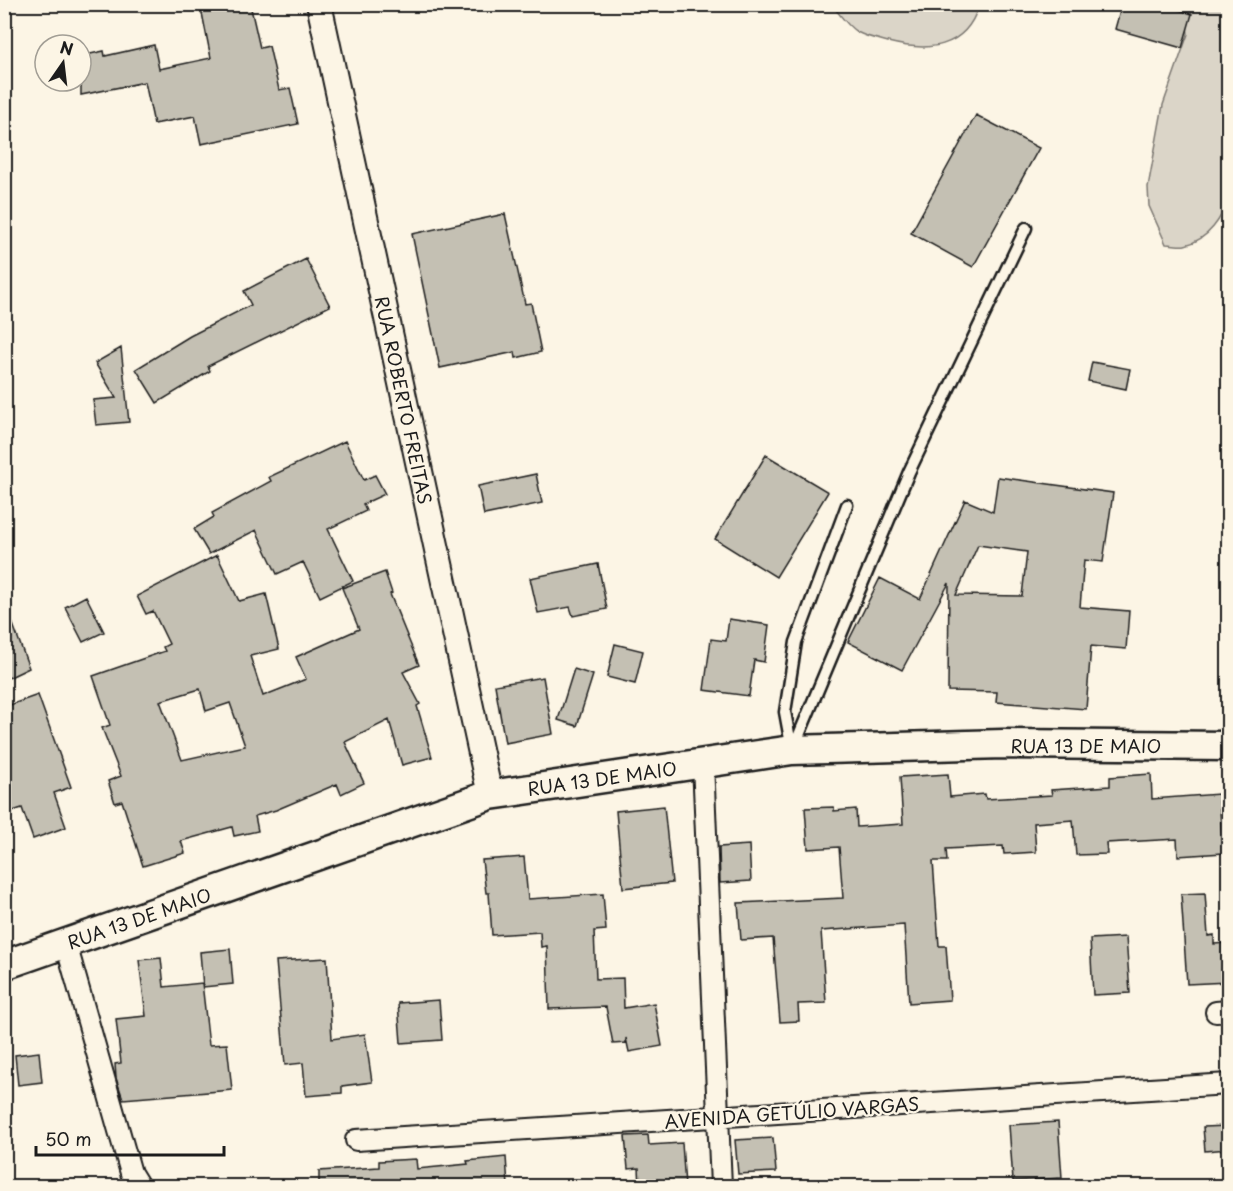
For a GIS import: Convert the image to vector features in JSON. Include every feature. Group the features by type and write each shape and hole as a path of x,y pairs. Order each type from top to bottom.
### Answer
{"main road":[{"name":"RUA 13 DE MAIO","path":"4,965 490,795 792,750 1003,744 1228,746"}],"street":[{"name":"RUA ROBERTO FREITAS","path":"319,4 490,795"},
{"path":"704,763 722,1186"},
{"path":"66,944 131,1173 139,1186"},
{"name":"AVENIDA GETÚLIO VARGAS","path":"356,1140 1228,1084"}],"lane":[{"path":"792,750 909,472 1026,228"},
{"path":"792,750 785,712 796,642 847,505"}],"shaded area":[{"path":"832,5 979,5 973,20 954,39 930,47 917,47 861,34 850,26"},
{"path":"1181,5 1228,5 1228,197 1213,227 1201,238 1185,245 1166,244 1149,206 1148,187 1163,105 1188,34 1186,16"}],"building":[{"path":"216,4 250,4 260,48 269,46 279,90 290,88 298,124 201,144 195,116 154,124 145,82 93,93 93,53 104,51 105,56 154,45 159,69 211,58 201,8"},
{"path":"1122,4 1161,4 1192,14 1182,48 1115,29"},
{"path":"976,115 1039,148 973,267 911,233"},
{"path":"505,214 525,304 531,303 541,352 516,358 515,352 440,368 412,234"},
{"path":"306,259 330,306 208,366 210,371 157,403 136,369 190,336 251,305 244,291"},
{"path":"121,348 129,422 96,425 93,400 116,398 95,363"},
{"path":"1092,362 1130,369 1126,389 1088,381"},
{"path":"345,441 364,480 375,475 385,494 363,504 366,511 328,529 353,581 320,597 303,562 277,574 256,530 209,554 194,529 214,517 212,513 271,481 269,477"},
{"path":"766,455 828,492 776,577 715,539"},
{"path":"536,474 542,503 484,515 478,486"},
{"path":"998,477 1113,493 1103,562 1084,560 1080,607 1129,611 1126,649 1091,646 1086,709 996,702 997,692 948,691 949,583 902,670 848,642 880,578 920,599 965,500 993,512","holes":["978,545 1027,552 1022,596 956,595"]},
{"path":"217,555 239,601 266,594 279,649 250,656 263,696 306,679 296,657 359,629 342,588 385,572 392,593 390,594 419,665 403,672 420,704 417,706 432,757 402,765 389,720 345,742 364,783 341,794 337,784 276,810 255,816 258,831 234,836 232,827 181,841 185,853 143,866 122,801 115,803 108,781 121,776 102,728 110,725 93,676 165,651 163,647 169,644 153,611 146,614 137,596","holes":["200,689 206,711 230,703 245,746 182,760 160,701"]},
{"path":"598,564 607,609 573,616 570,607 538,613 530,578"},
{"path":"86,596 104,632 83,642 65,607"},
{"path":"7,608 29,668 4,680 4,609"},
{"path":"729,619 769,625 764,662 754,660 749,696 704,690 711,639 726,641"},
{"path":"615,644 643,651 635,684 607,677"},
{"path":"574,669 593,675 577,726 558,720"},
{"path":"543,677 553,734 505,743 495,685"},
{"path":"38,695 71,787 54,793 66,827 33,839 22,808 4,814 4,707"},
{"path":"948,774 950,797 985,794 986,799 1052,795 1051,790 1110,786 1110,777 1151,774 1152,799 1219,794 1223,853 1178,856 1177,839 1106,843 1107,854 1076,855 1073,820 1034,823 1036,852 1004,854 1003,846 946,849 947,861 933,861 939,946 946,946 950,1000 909,1003 904,925 821,931 826,1003 798,1004 799,1021 780,1022 773,938 741,940 738,903 843,898 839,847 808,849 805,808 834,807 834,811 856,809 857,827 903,824 900,777"},
{"path":"664,806 672,883 623,888 616,811"},
{"path":"749,845 751,881 720,883 719,847"},
{"path":"524,857 528,899 603,894 606,930 594,931 596,979 623,978 624,1008 654,1003 662,1046 629,1052 626,1038 626,1043 613,1044 606,1007 549,1009 547,946 541,947 540,932 492,935 489,893 486,893 482,860"},
{"path":"1205,893 1208,936 1214,935 1214,944 1228,943 1228,982 1187,984 1181,894"},
{"path":"1126,937 1130,993 1093,995 1090,939"},
{"path":"230,949 233,984 203,987 200,952"},
{"path":"161,958 164,987 202,983 209,1045 227,1044 232,1090 123,1099 116,1078 115,1064 121,1063 116,1019 146,1016 139,960"},
{"path":"327,958 332,1039 365,1034 372,1082 342,1086 342,1093 306,1096 303,1063 285,1065 276,961"},
{"path":"439,1000 442,1040 401,1043 398,1003"},
{"path":"39,1052 42,1082 18,1085 15,1055"},
{"path":"1058,1122 1062,1178 1013,1181 1009,1125"},
{"path":"1228,1126 1228,1149 1205,1151 1203,1127"},
{"path":"648,1135 649,1145 682,1143 685,1186 640,1186 639,1168 628,1169 625,1136"},
{"path":"773,1138 776,1172 738,1174 735,1140"},
{"path":"506,1157 508,1186 319,1186 319,1171 379,1167 379,1161 416,1159 417,1169 468,1164 467,1161"}]}
